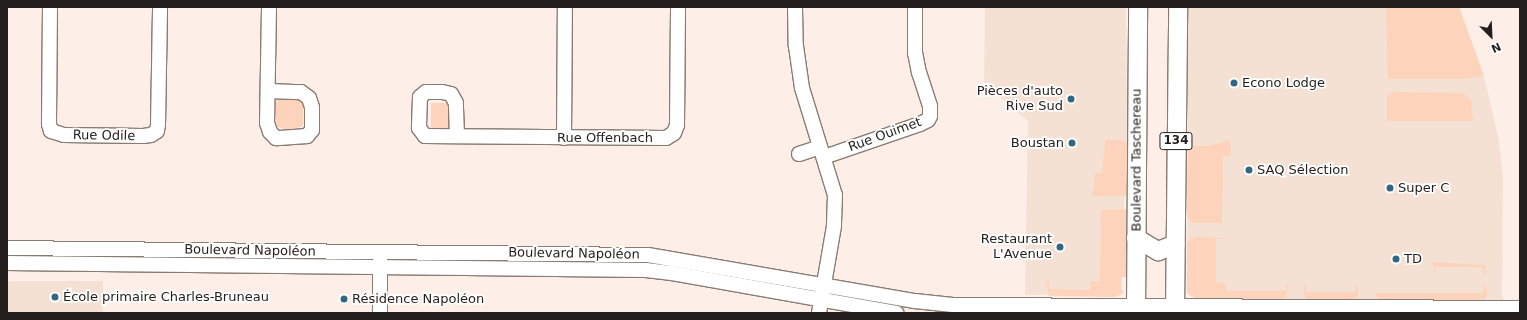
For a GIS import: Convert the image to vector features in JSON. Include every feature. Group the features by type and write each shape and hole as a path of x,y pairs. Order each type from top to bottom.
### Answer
{"main road":[{"name":"Boulevard Taschereau","path":"1136,310 1138,7"},
{"name":"134","path":"1175,309 1178,7"},
{"path":"1136,238 1158,251 1176,244"}],"street":[{"name":"Rue Odile","path":"50,7 49,124 51,131 64,135 143,136 151,135 156,131 158,125 160,7"},
{"path":"268,91 269,7"},
{"path":"564,138 565,7"},
{"name":"Rue Offenbach","path":"457,136 666,138 674,133 677,125 678,7"},
{"path":"795,7 795,34 798,70 805,98 834,188 836,203 834,226 820,306"},
{"name":"Rue Ouimet","path":"822,152 920,124 928,120 930,116 930,106 919,73 915,53 915,7"},
{"path":"799,154 822,152"},
{"name":"Boulevard Napoléon","path":"7,248 648,255 939,304 1038,310 1449,310 1520,308"},
{"path":"99,249 99,264"},
{"path":"380,252 380,313"},
{"name":"Boulevard Napoléon","path":"7,263 646,270 672,273 820,306 896,313"}],"shaded area":[{"path":"985,7 1126,7 1127,146 1120,289 1112,294 1025,295 1028,121 984,84"},
{"path":"1188,7 1459,7 1484,76 1499,141 1503,178 1502,297 1508,302 1199,299 1187,293"},
{"path":"1386,7 1459,7 1484,76 1463,79 1388,79"},
{"path":"1392,92 1462,93 1471,100 1473,121 1387,121 1387,96"},
{"path":"280,99 297,99 303,102 303,126 290,130 277,127 275,103"},
{"path":"431,103 450,103 450,131 431,131"},
{"path":"1105,140 1121,140 1128,143 1127,195 1125,196 1095,196 1092,193 1092,191 1094,191 1095,173 1102,173"},
{"path":"1230,140 1231,156 1223,156 1222,223 1193,223 1187,217 1188,146 1208,146"},
{"path":"1125,209 1127,211 1127,277 1122,277 1121,290 1124,291 1122,294 1115,297 1049,296 1046,281 1049,281 1049,289 1090,290 1091,281 1100,281 1101,210"},
{"path":"1196,237 1224,238 1216,239 1216,282 1226,284 1226,291 1286,291 1286,283 1288,285 1286,297 1281,300 1195,298 1187,293 1187,242"},
{"path":"1433,262 1485,265 1486,274 1484,275 1483,267 1435,267 1434,274"},
{"name":"École primaire Charles-Bruneau","path":"7,281 103,281 103,313 7,313"},
{"path":"1306,283 1306,292 1355,292 1356,284 1358,287 1358,295 1354,301 1307,300 1304,293 1304,286"},
{"path":"1484,285 1487,287 1487,295 1483,302 1380,301 1375,293 1483,293"}],"place":[{"name":"Econo Lodge","path":"1234,83"},
{"name":"Pièces d'auto Rive Sud","path":"1071,99"},
{"name":"Boustan","path":"1072,143"},
{"name":"SAQ Sélection","path":"1249,170"},
{"name":"Super C","path":"1390,188"},
{"name":"Restaurant L'Avenue","path":"1060,247"},
{"name":"TD","path":"1396,259"},
{"name":"École primaire Charles-Bruneau","path":"55,297"},
{"name":"Résidence Napoléon","path":"344,299"}]}
